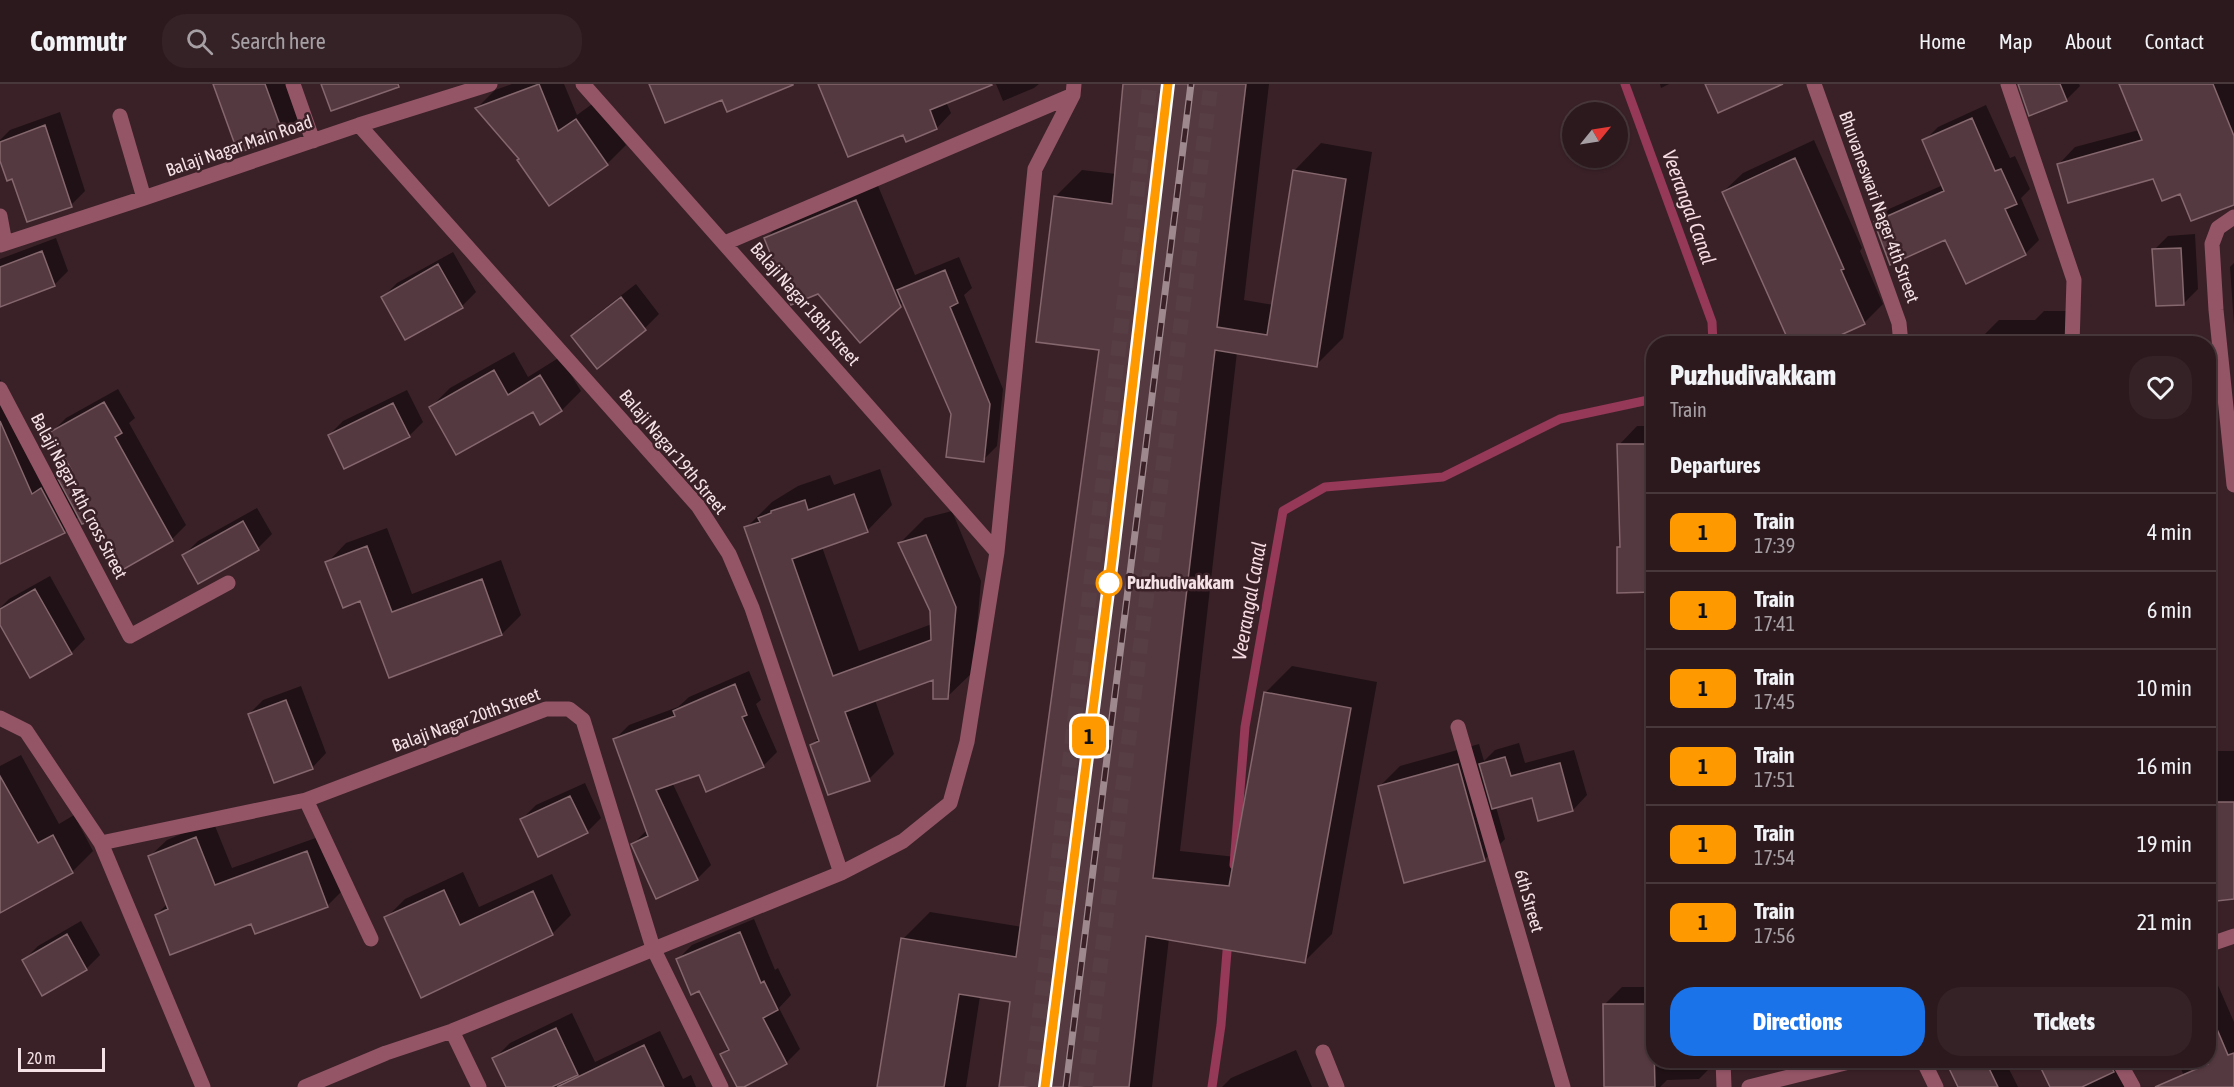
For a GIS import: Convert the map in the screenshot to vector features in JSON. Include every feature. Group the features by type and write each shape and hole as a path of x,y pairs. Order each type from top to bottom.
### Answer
{"street":[{"path":"293,84 313,141"},
{"name":"Balaji Nagar Main Road","path":"3,244 359,125 490,84"},
{"name":"Balaji Nagar 18th Street","path":"583,84 997,552"},
{"name":"Bhuvaneswari Nager 4th Street","path":"1814,84 1899,323 1901,336"},
{"path":"2007,84 2074,280 2072,336"},
{"path":"725,243 1073,90"},
{"path":"305,1087 386,1053 452,1031 841,873 903,841 950,803 967,742 997,552 1035,169 1073,90"},
{"path":"120,116 144,198"},
{"name":"Balaji Nagar 19th Street","path":"359,125 698,506 729,554 752,608 841,873"},
{"path":"0,216 3,244"},
{"path":"2234,217 2218,228 2212,244 2216,310 2234,485"},
{"name":"Balaji Nagar 4th Cross Street","path":"0,388 130,636 228,583"},
{"name":"Balaji Nagar 20th Street","path":"101,843 306,800 546,709 568,709 583,720 653,948 721,1087"},
{"path":"0,718 26,731 101,843 203,1087"},
{"name":"6th Street","path":"1458,727 1563,1087"},
{"path":"306,800 371,939"},
{"path":"2216,942 2234,936"},
{"path":"452,1031 479,1087"},
{"path":"1323,1052 1337,1087"},
{"path":"1723,1068 1724,1087"},
{"path":"1749,1087 1825,1068"},
{"path":"1927,1068 1936,1087"},
{"path":"2122,1068 2133,1087"}],"building":[{"path":"213,84 265,84 284,136 238,153"},
{"path":"321,84 398,84 399,87 331,111"},
{"path":"539,84 558,131 576,119 608,165 549,206 517,160 519,159 475,108"},
{"path":"649,84 793,85 727,112 722,100 665,123"},
{"path":"818,84 992,85 930,110 937,129 906,142 903,135 848,157"},
{"path":"1123,84 1246,84 1217,327 1267,335 1293,170 1346,179 1317,367 1215,350 1153,878 1229,886 1264,692 1351,708 1305,963 1146,936 1129,1087 999,1087 1010,1002 959,994 944,1087 877,1087 901,938 1016,957 1099,350 1036,342 1054,196 1112,204"},
{"path":"1705,84 1783,84 1718,113"},
{"path":"2018,84 2060,84 2067,101 2029,116"},
{"path":"2119,84 2213,84 2234,136 2234,205 2191,221 2180,194 2162,201 2153,179 2068,203 2057,164 2142,140"},
{"path":"1972,118 1995,171 2001,169 2017,204 2005,209 2026,255 1966,284 1945,240 1890,265 1874,222 1944,191 1922,140"},
{"path":"45,125 72,207 27,222 12,179 7,181 0,161 0,142"},
{"path":"1795,158 1844,269 1841,270 1865,324 1839,336 1786,336 1722,192"},
{"path":"856,200 901,307 860,343 818,294 791,305 764,238"},
{"path":"2181,248 2184,305 2156,306 2152,249"},
{"path":"42,251 55,286 0,307 0,267"},
{"path":"438,264 463,308 405,340 381,297"},
{"path":"945,270 958,303 950,307 990,404 984,462 946,457 951,414 897,290"},
{"path":"621,297 646,330 597,369 571,336"},
{"path":"494,370 508,395 540,375 562,411 540,425 533,412 456,455 429,407"},
{"path":"104,402 122,433 115,437 173,541 117,573 88,522 82,524 58,479 72,471 50,432"},
{"path":"393,403 410,437 344,469 328,435"},
{"path":"0,421 32,494 41,488 65,533 0,564"},
{"path":"1617,444 1646,444 1646,592 1617,593 1617,547 1620,547"},
{"path":"854,494 868,532 792,559 833,676 931,640 930,611 898,543 926,535 956,607 948,699 933,699 933,680 845,712 870,781 828,795 810,745 819,741 744,527 760,522 758,518 771,511 805,500 808,510"},
{"path":"243,521 259,550 198,584 182,555"},
{"path":"367,546 392,612 482,579 502,635 389,678 360,601 343,608 325,562"},
{"path":"35,589 72,654 30,678 0,625 0,609"},
{"path":"735,684 747,715 742,717 764,767 706,792 699,775 656,790 698,880 656,899 631,844 648,836 613,739 675,716 673,711"},
{"path":"286,700 313,769 274,783 248,714"},
{"path":"1505,757 1511,776 1560,763 1573,811 1538,821 1532,798 1492,809 1479,764"},
{"path":"1458,764 1485,861 1404,883 1378,786"},
{"path":"0,776 38,843 53,835 73,873 0,913"},
{"path":"570,796 588,833 538,857 520,819"},
{"path":"2216,802 2234,802 2234,899 2216,901"},
{"path":"196,837 215,885 307,851 328,907 255,934 251,924 170,955 155,915 168,909 148,856"},
{"path":"444,890 460,925 533,891 553,935 421,998 384,917"},
{"path":"740,932 761,983 764,981 778,1010 763,1018 787,1064 744,1087 737,1087 720,1054 729,1050 699,991 691,995 676,959"},
{"path":"67,934 87,970 42,996 22,960"},
{"path":"1603,1004 1646,1004 1646,1068 1655,1068 1655,1087 1604,1087"},
{"path":"2216,1027 2228,1055 2234,1053 2234,1087 2155,1087 2199,1068 2216,1068"},
{"path":"556,1028 578,1075 552,1087 506,1087 492,1058"},
{"path":"644,1045 664,1087 557,1087"},
{"path":"1949,1068 1989,1068 1998,1087 1958,1087"},
{"path":"2041,1068 2112,1068 2114,1072 2082,1087 2050,1087"}],"waterway":[{"name":"Veerangal Canal","path":"1625,84 1712,322 1713,336"},
{"name":"Veerangal Canal","path":"1234,865 1245,727 1283,511 1325,487 1443,477 1560,419 1646,401"},
{"name":"Veerangal Canal","path":"1212,1087 1221,1025 1228,939"}],"tunnel":[{"path":"1031,1087 1150,84"},
{"path":"1085,1087 1211,84"}],"railway":[{"path":"1045,1087 1109,583 1168,84"},
{"path":"1066,1087 1191,84"}],"train":[{"name":"1","path":"1045,1087 1112,560 1168,84"}],"place":[{"name":"Puzhudivakkam","path":"1109,583"}]}
